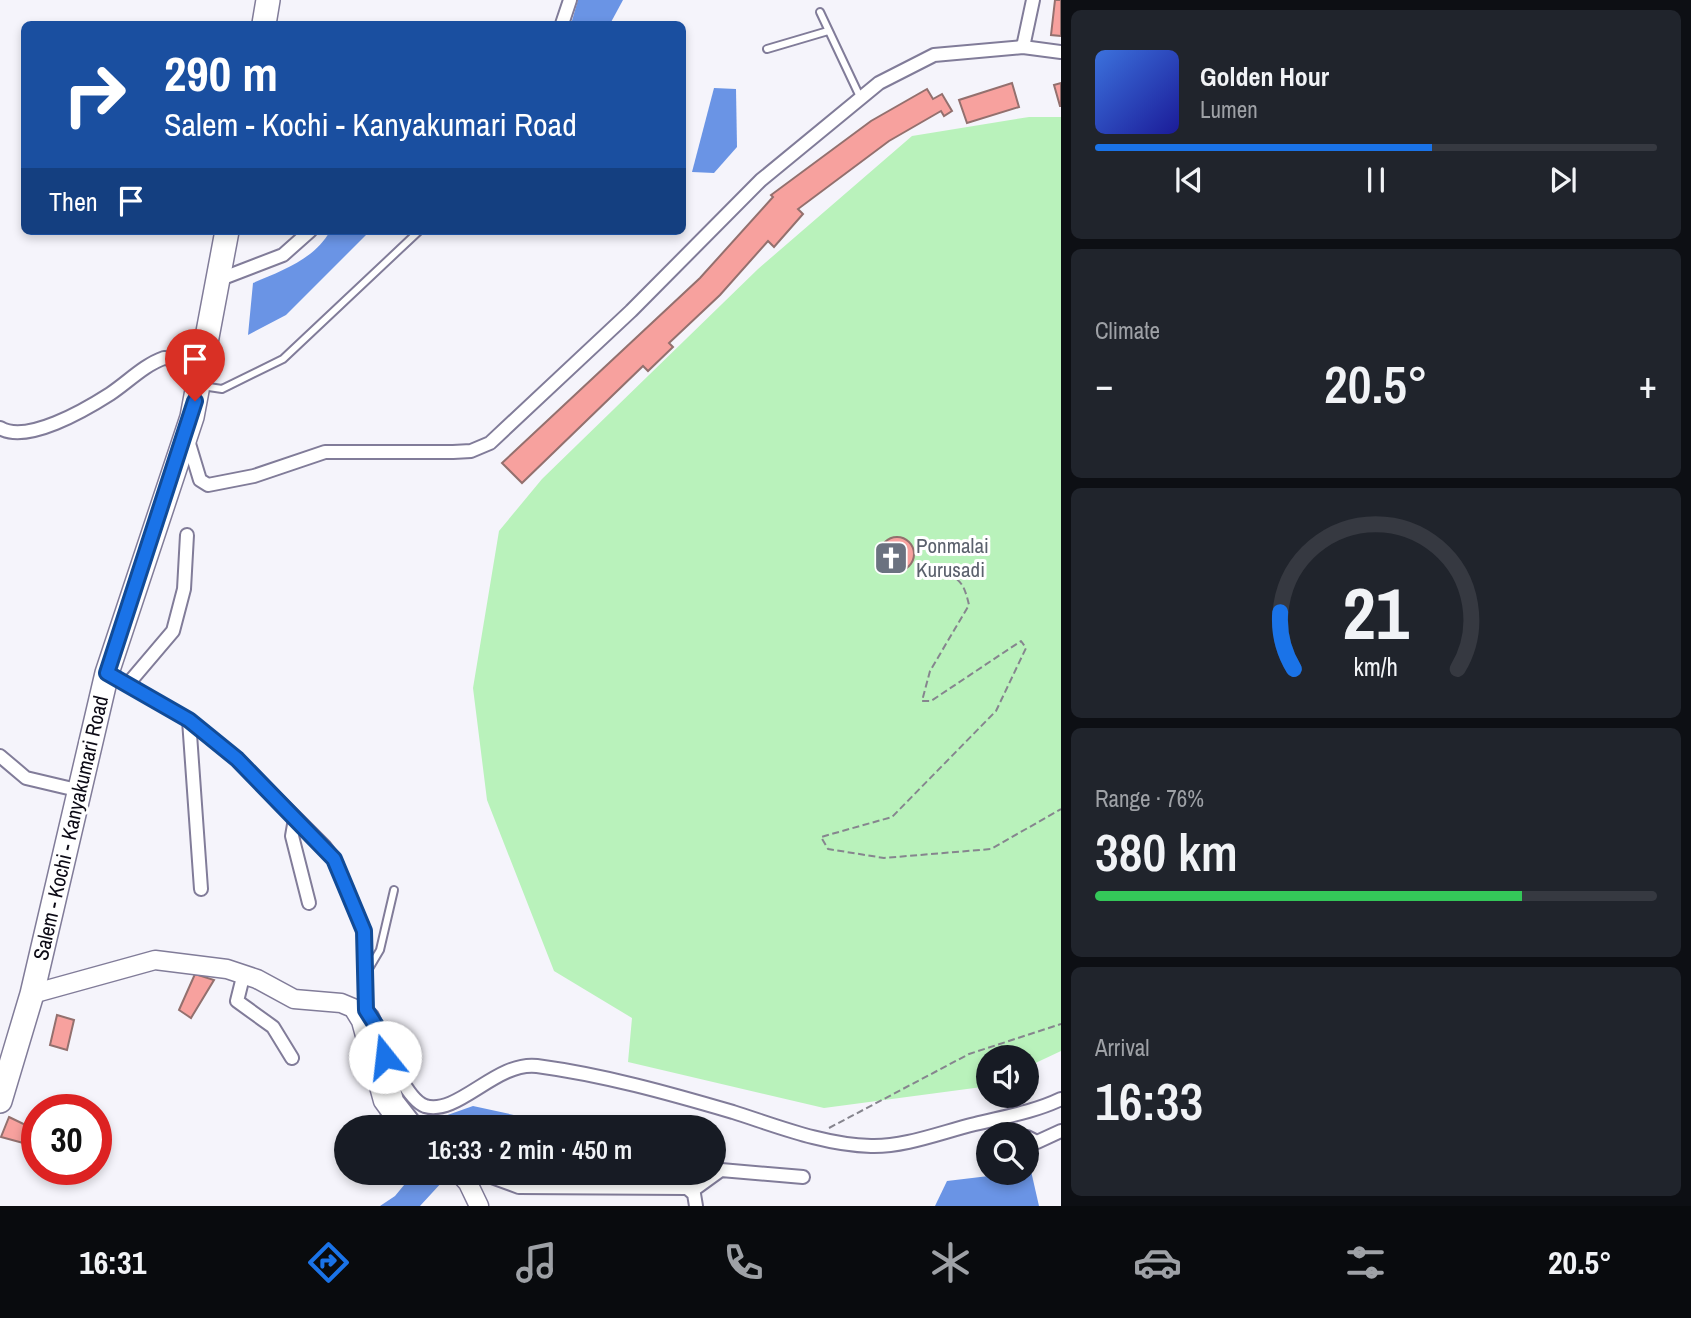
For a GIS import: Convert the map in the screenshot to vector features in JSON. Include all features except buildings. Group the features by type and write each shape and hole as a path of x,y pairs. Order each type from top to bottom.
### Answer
{"highway":[{"path":"264,21 268,0"},
{"name":"Salem - Kochi - Kanyakumari Road","path":"0,1101 32,994 107,673 187,435 226,235"}],"street":[{"path":"563,21 569,0"},
{"path":"1023,47 1033,0"},
{"path":"187,435 200,480 208,485 254,476 325,452 453,452 479,449 490,443 631,311 761,180 879,83 934,55 1023,47 1061,52"},
{"path":"218,280 283,255 306,235"},
{"path":"0,428 8,433 23,433 76,414 164,358 201,374"},
{"path":"128,684 173,631 184,589 187,535"},
{"path":"107,673 189,720 237,759 334,859 364,931 366,973 359,1009 383,1101 389,1113"},
{"path":"189,720 201,889"},
{"path":"0,756 26,778 81,791"},
{"path":"295,819 292,833 309,903"},
{"path":"32,994 155,960 244,973 294,999 341,1003 359,1009 380,1032 399,1076 410,1092 427,1106 459,1098 508,1069 528,1065 652,1088 812,1136 852,1144 886,1146 1019,1113 1061,1099"},
{"path":"244,973 237,1001 273,1027 292,1058"},
{"path":"380,1032 397,1100 409,1115"},
{"path":"1019,1113 1022,1122"},
{"path":"1039,1141 1061,1131"},
{"path":"692,1191 721,1170 803,1177"},
{"path":"469,1185 479,1206"},
{"path":"514,1185 683,1188 692,1191"},
{"path":"692,1191 696,1206"}],"lane":[{"path":"820,12 860,99"},
{"path":"767,49 828,31"},
{"path":"201,374 222,388 283,359 415,235"},
{"path":"366,973 380,950 394,890"}],"path":[{"path":"927,571 957,577 965,587 969,605 930,671 922,701 931,701 1021,640 1026,648 996,711 892,817 821,837 828,849 884,858 991,849 1061,809"},
{"path":"812,1136 969,1054 1061,1024"}],"green space":[{"path":"1029,117 1061,117 1061,1051 1039,1061 1039,1045 976,1045 976,1088 824,1108 628,1062 632,1018 554,971 487,800 473,688 499,531 542,479 758,269 912,136"}],"water":[{"path":"578,0 623,0 612,21 572,21"},
{"path":"714,88 736,89 737,147 714,173 692,172"},
{"path":"328,235 366,235 286,315 248,335 253,283 286,269 306,257"},
{"path":"473,1106 514,1115 448,1115"},
{"path":"976,1178 976,1185 1034,1185 1039,1206 935,1206 947,1181"},
{"path":"404,1185 439,1185 420,1206 380,1206 395,1196"}],"place":[{"name":"Ponmalai Kurusadi","path":"891,558"}],"route":[{"path":"195,401 107,673 189,720 237,759 334,859 366,937 366,1010 380,1032 385,1057"}]}
